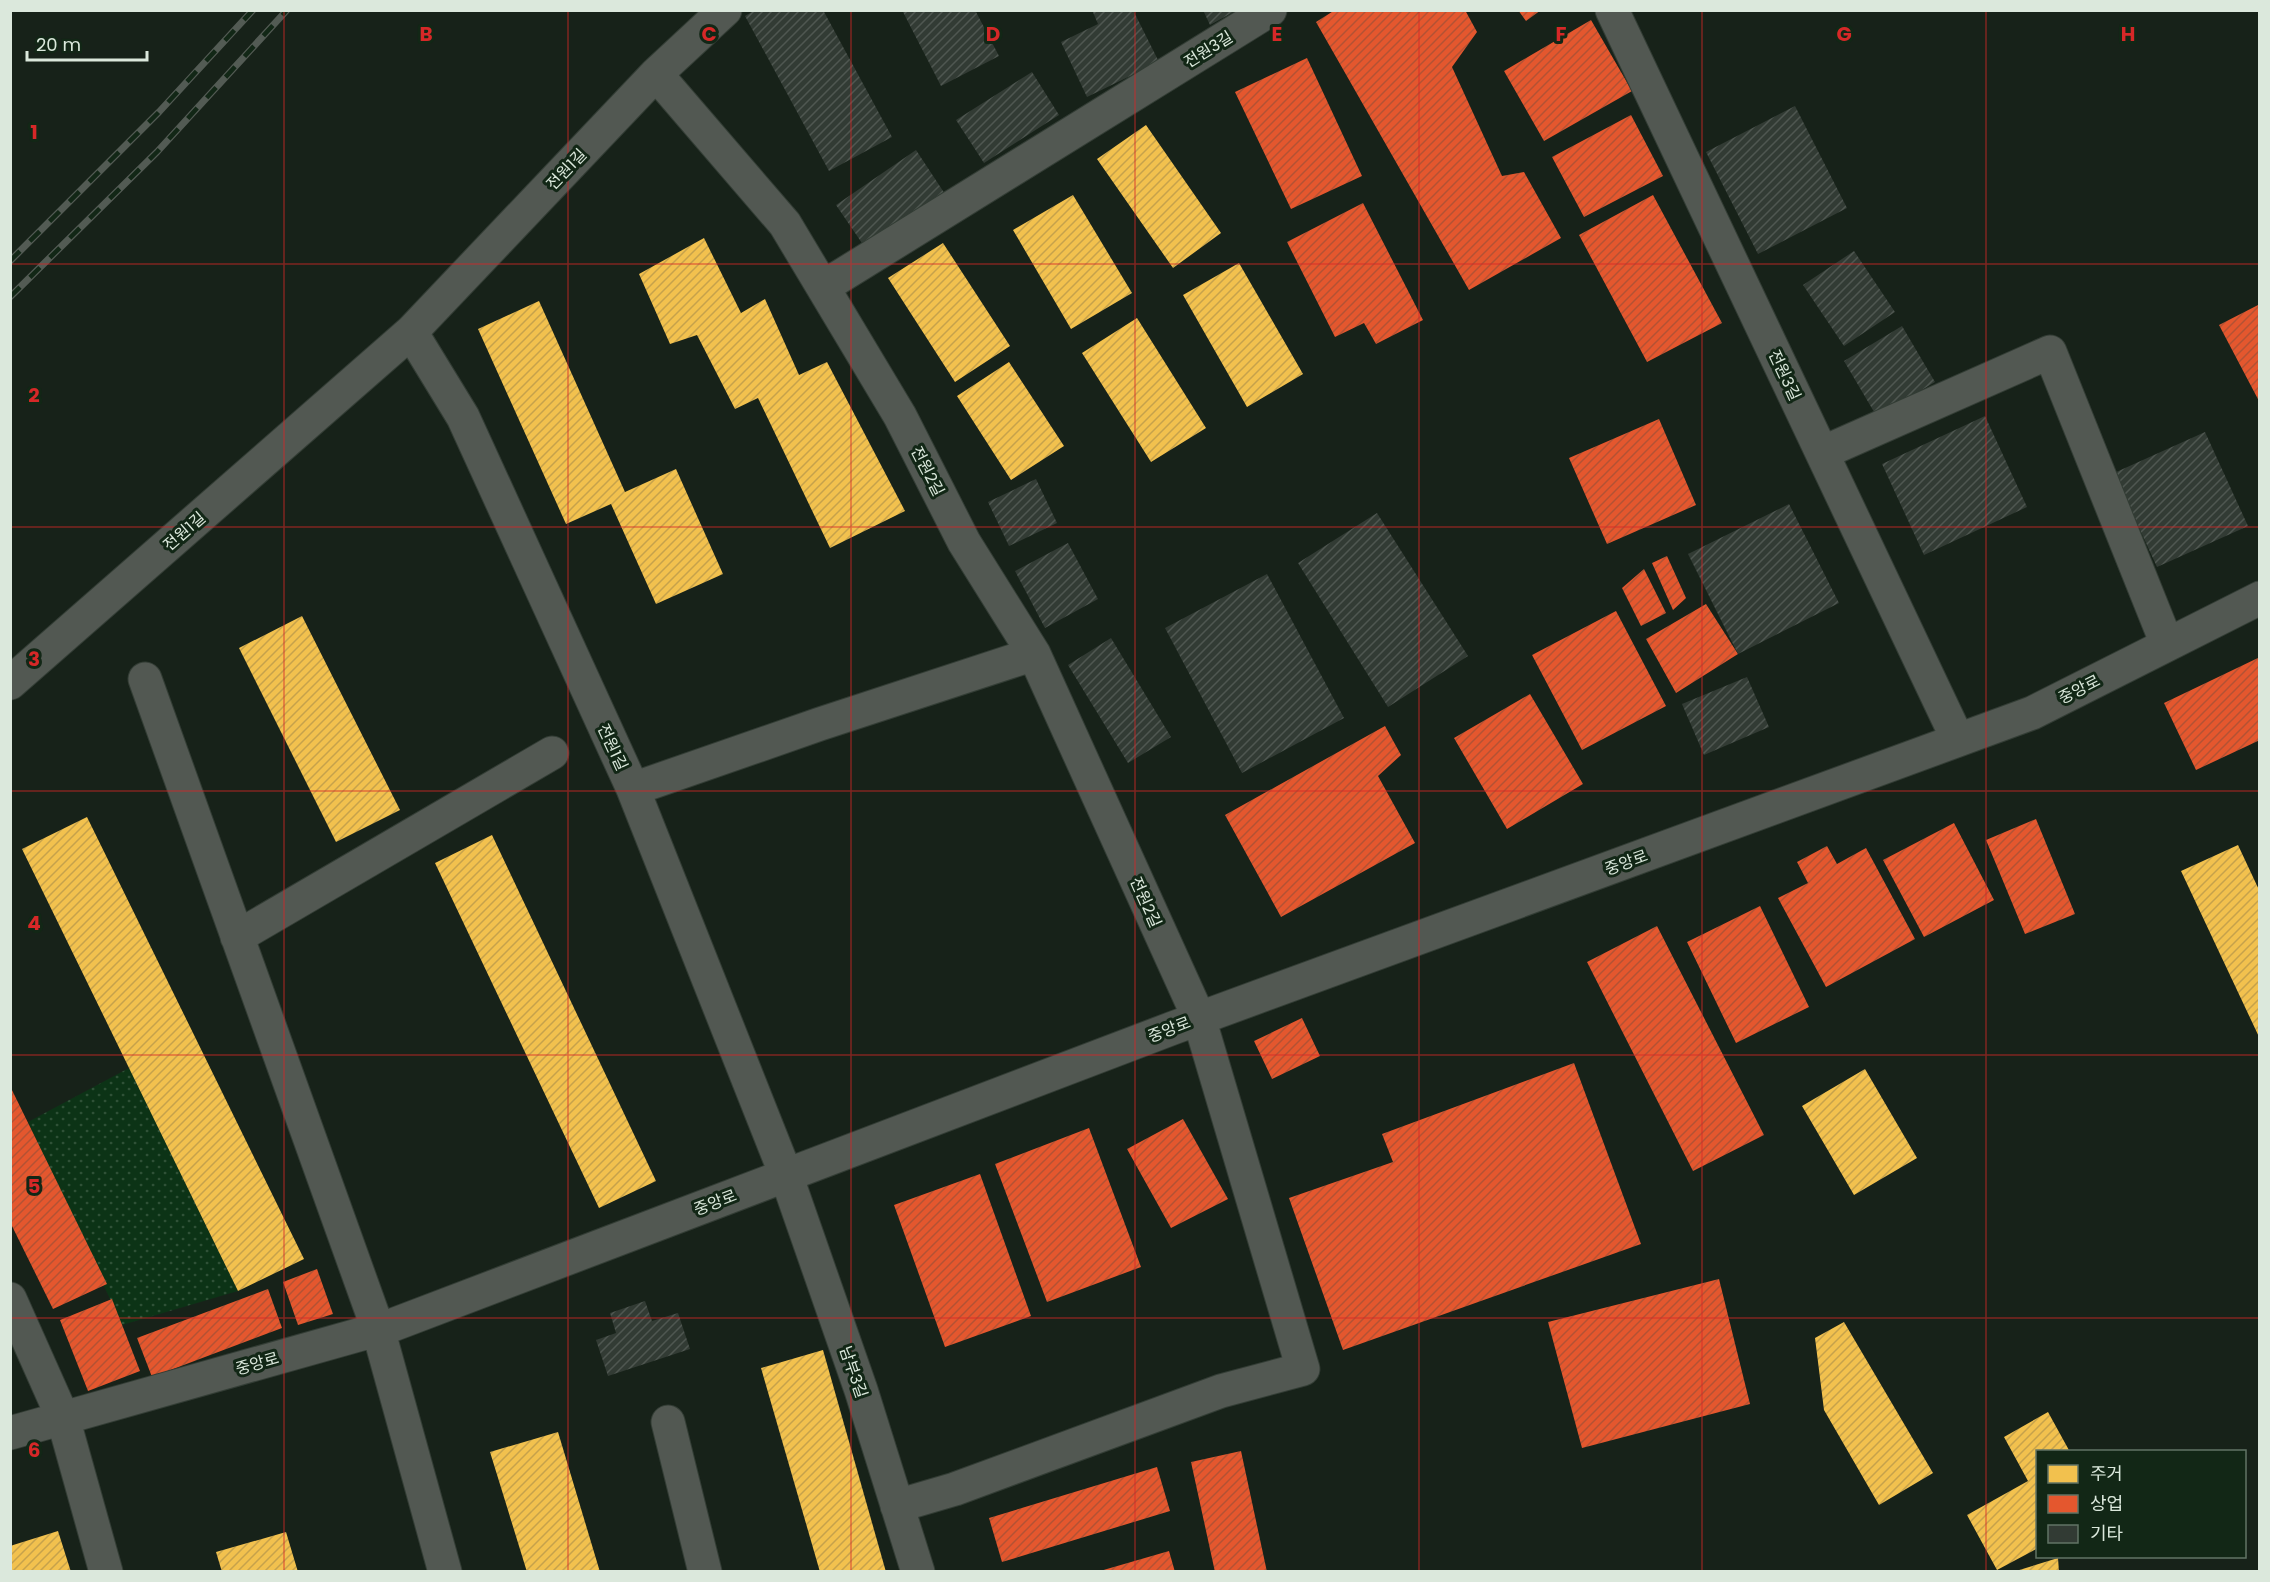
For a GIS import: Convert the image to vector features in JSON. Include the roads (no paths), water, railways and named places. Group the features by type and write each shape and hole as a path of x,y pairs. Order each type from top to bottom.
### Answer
{"street":[{"name":"전원1길","path":"10,682 411,332 656,74 725,10"},
{"name":"전원3길","path":"823,287 1270,10"},
{"name":"전원3길","path":"1612,10 1958,740"},
{"name":"전원2길","path":"656,74 785,224 900,416 964,542 1034,654 1199,1018 1303,1369 1221,1391 955,1489 897,1506"},
{"name":"전원1길","path":"411,332 464,417 633,789 786,1175"},
{"path":"1822,453 2050,352 2167,644"},
{"name":"중앙로","path":"10,1433 378,1329 1199,1018 2032,713 2259,598"},
{"path":"633,789 820,724 1034,654"},
{"path":"145,679 378,1329 445,1572"},
{"path":"237,937 552,753"},
{"name":"남부3길","path":"786,1175 861,1390 918,1572"},
{"path":"10,1299 63,1418 106,1572"},
{"path":"668,1422 705,1572"}],"railway":[{"path":"10,261 159,112 253,10"},
{"path":"10,297 157,152 287,10"}]}
